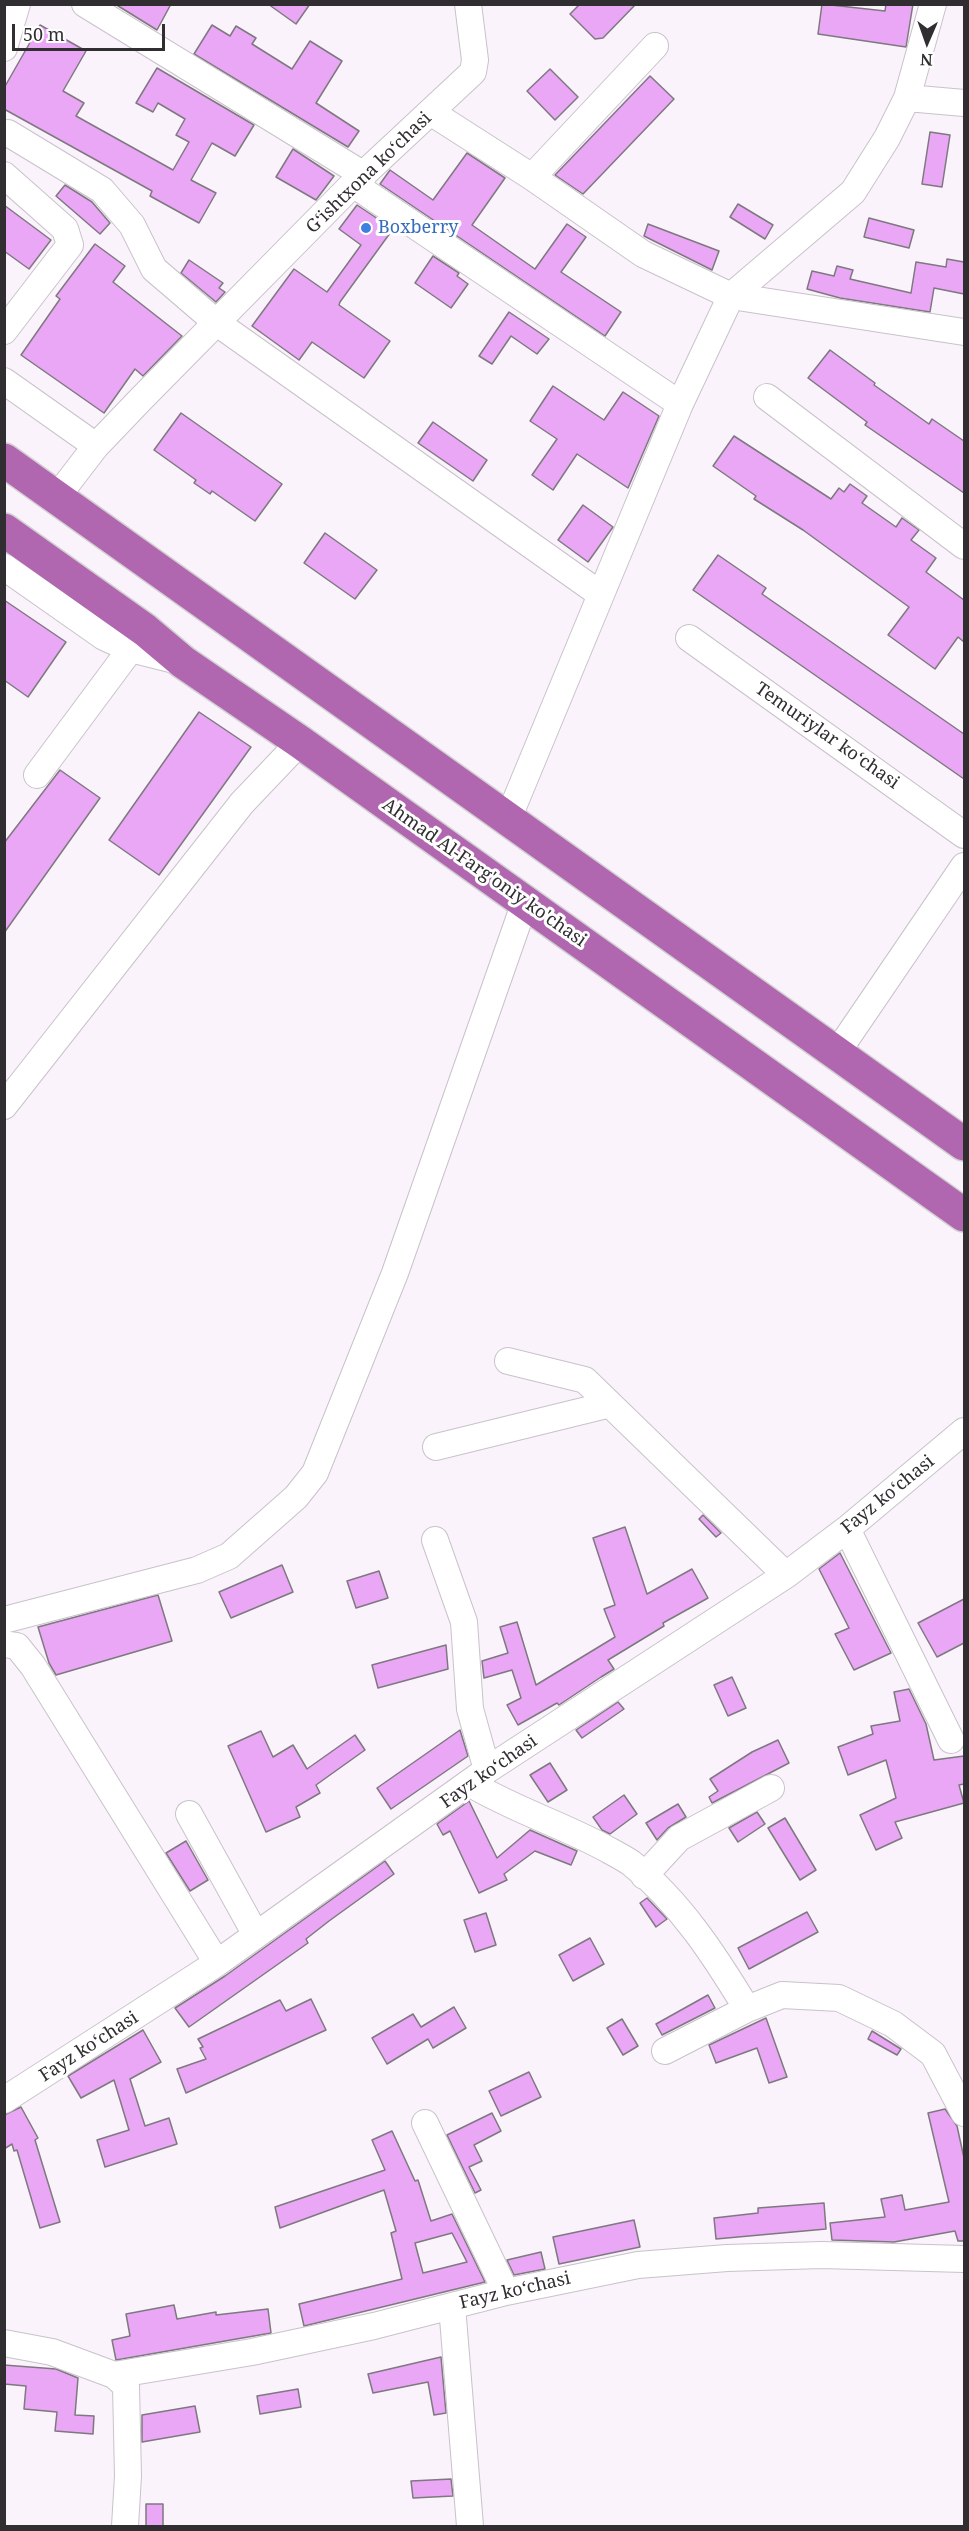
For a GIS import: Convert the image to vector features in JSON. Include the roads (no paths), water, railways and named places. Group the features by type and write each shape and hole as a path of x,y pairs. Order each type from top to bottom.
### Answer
{"highway":[{"path":"4,460 964,1144"},
{"name":"Ahmad Al-Farg'oniy ko'chasi","path":"4,530 138,639 183,662 300,742 964,1215"}],"street":[{"path":"4,48 17,4"},
{"path":"85,4 359,180 680,404"},
{"name":"Gʻishtxona koʻchasi","path":"56,498 96,446 359,180 473,72 475,60 468,4"},
{"path":"508,819 680,404 731,296 854,192 908,98 933,4"},
{"path":"532,177 655,46"},
{"path":"908,98 964,104"},
{"path":"432,113 532,177 643,254 731,296 964,332"},
{"path":"8,133 102,190 132,225 154,269 217,323 600,594"},
{"path":"4,175 65,229 70,245 4,331"},
{"path":"4,381 96,446"},
{"path":"767,397 964,546"},
{"path":"4,567 104,637 138,639"},
{"name":"Temuriylar koʻchasi","path":"689,638 964,835"},
{"path":"37,775 138,639"},
{"path":"9,1090 242,803 300,742"},
{"path":"836,1054 964,866"},
{"path":"4,1620 197,1570 229,1556 296,1497 315,1473 395,1273 525,902"},
{"path":"508,1361 585,1380 607,1405 786,1575"},
{"path":"436,1447 607,1405"},
{"name":"Fayz koʻchasi","path":"4,2100 217,1964 479,1777 786,1575 847,1529 964,1431"},
{"path":"847,1529 951,1740"},
{"path":"435,1540 464,1622 470,1709 479,1777 496,1800 570,1829 630,1863 674,1904 714,1954 747,2008"},
{"path":"4,1644 17,1646 33,1666 217,1964"},
{"path":"644,1876 679,1838 771,1788"},
{"path":"189,1814 256,1935"},
{"path":"665,2051 747,2008 782,1995 839,1998 893,2024 933,2054 964,2113"},
{"path":"425,2123 506,2292"},
{"name":"Fayz koʻchasi","path":"4,2343 52,2352 114,2375 252,2352 374,2326 506,2292 638,2265 727,2258 822,2255 964,2259"},
{"path":"452,2306 470,2526"},
{"path":"114,2375 126,2386 128,2476 124,2526"}],"place":[{"name":"Boxberry","path":"366,228"}]}
